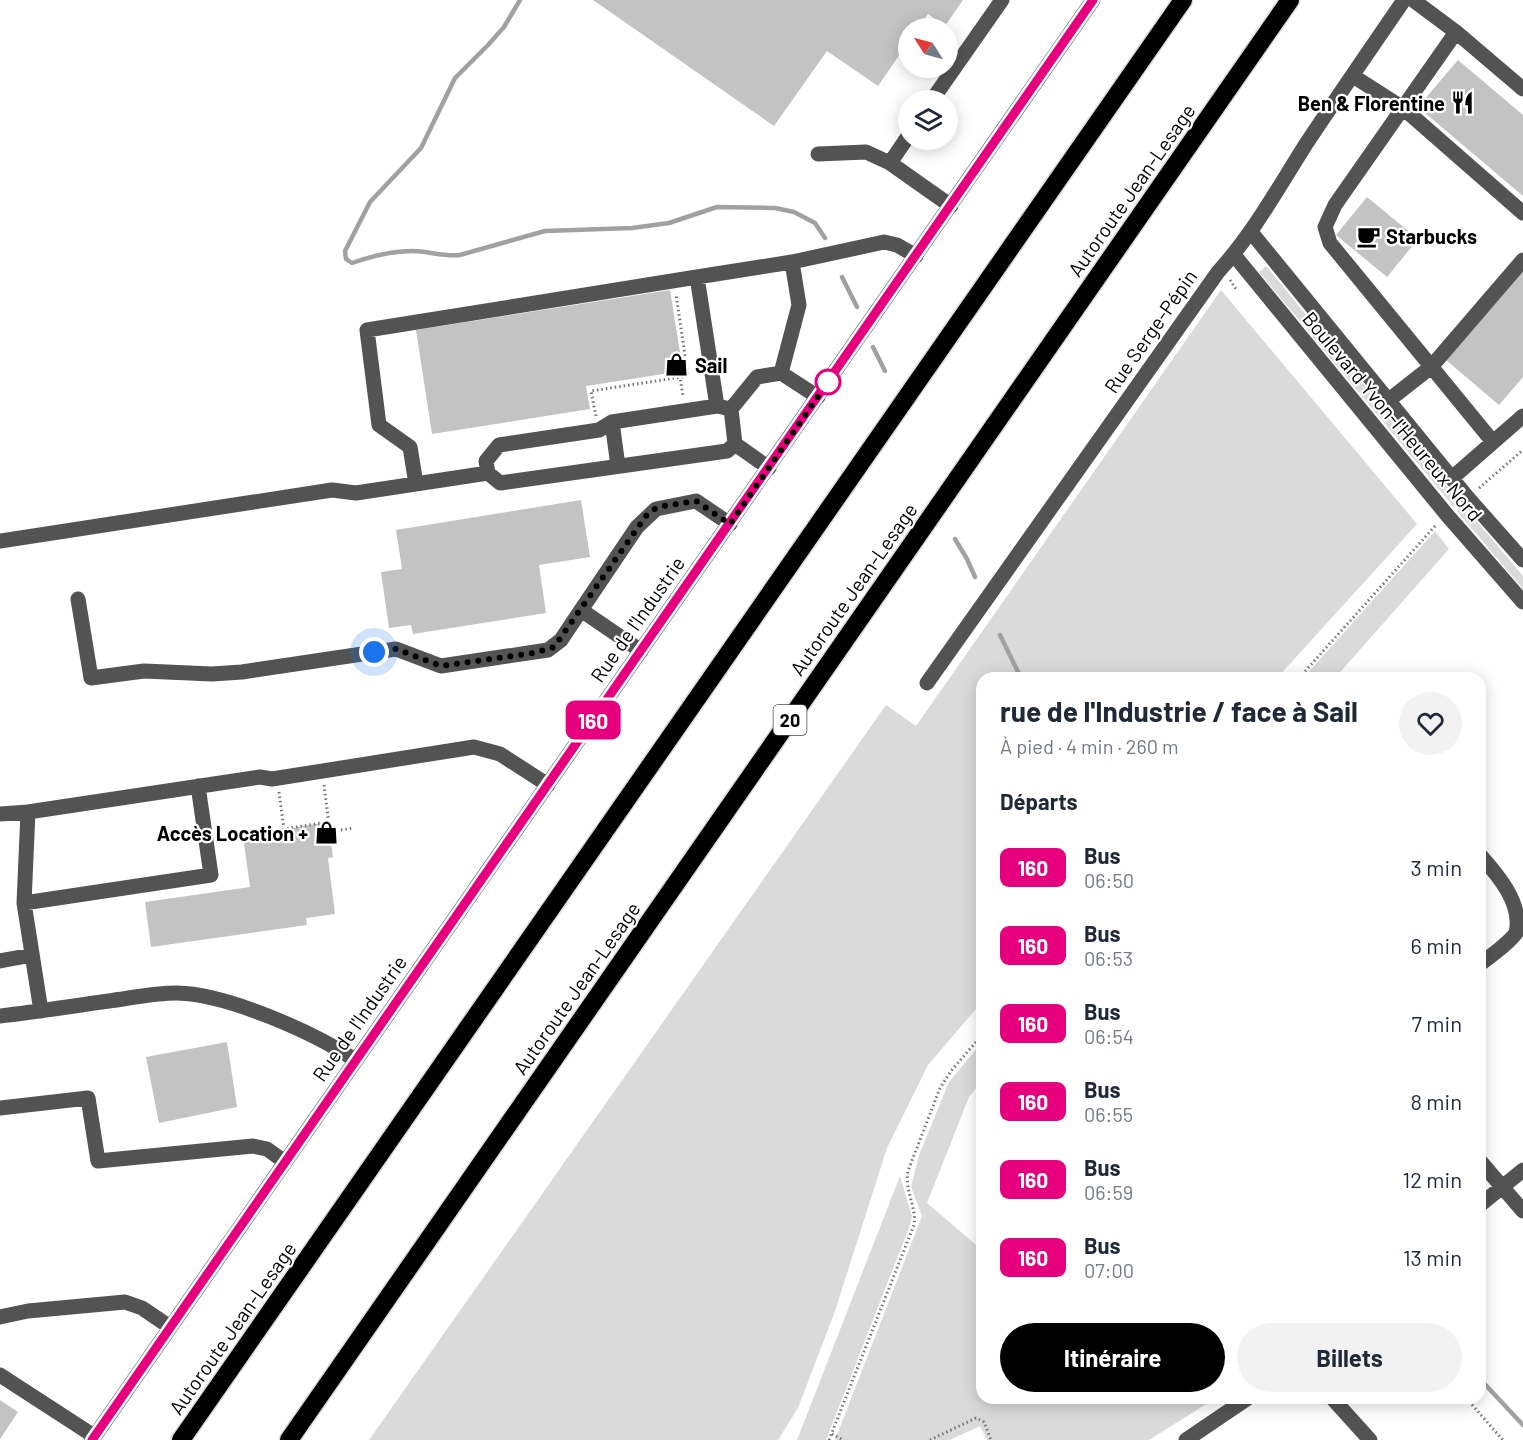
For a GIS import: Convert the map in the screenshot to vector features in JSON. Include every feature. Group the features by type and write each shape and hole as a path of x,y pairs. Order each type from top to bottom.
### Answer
{"highway":[{"name":"Autoroute Jean-Lesage","path":"182,1440 1183,0"},
{"name":"Autoroute Jean-Lesage","path":"289,1440 1290,0"}],"street":[{"path":"939,90 1002,0"},
{"name":"Rue de l'Industrie","path":"93,1438 1093,0"},
{"name":"Rue Serge-Pépin","path":"927,683 1218,272 1251,232 1404,0"},
{"path":"1413,0 1456,32 1523,89"},
{"path":"1456,32 1329,214 1326,233 1330,243 1493,442"},
{"path":"1353,76 1403,108 1523,213"},
{"path":"890,163 899,150"},
{"path":"818,154 866,152 890,163 951,206"},
{"name":"Boulevard Yvon-l'Heureux Nord","path":"1251,232 1452,478 1523,560"},
{"path":"416,484 410,447 379,425 367,330 792,262 884,242 897,245 916,256"},
{"name":"Boulevard Yvon-l'Heureux Nord","path":"1234,255 1447,515 1523,602"},
{"path":"1389,400 1431,367 1523,260"},
{"path":"782,373 799,305 792,262"},
{"path":"698,277 724,407 735,444 769,468"},
{"path":"735,444 727,451 500,483 488,472 486,461 499,445 598,430 604,422 724,407 756,377 782,373 818,397"},
{"path":"1452,478 1523,416"},
{"path":"604,422 618,466"},
{"path":"0,541 332,490 357,493 488,472"},
{"path":"78,599 92,678 144,671 212,675 396,649 441,666 548,650 561,640 637,527 656,508 696,501 730,524"},
{"path":"581,610 641,651"},
{"path":"0,814 28,812 260,777 277,779 474,747 500,754 548,784"},
{"path":"24,903 212,875 198,786"},
{"path":"28,812 24,903 41,1011"},
{"path":"1486,862 1517,897 1522,917 1514,936 1486,959"},
{"path":"0,961 32,956"},
{"path":"0,1016 163,994 202,996 227,1002 258,1014 326,1043 355,1060"},
{"path":"0,1108 88,1098 98,1161 253,1146 267,1149 285,1162"},
{"path":"1486,1168 1523,1211"},
{"path":"1486,1200 1523,1170"},
{"path":"0,1317 28,1311 125,1302 142,1308 170,1328"},
{"path":"0,1375 93,1438"},
{"path":"1186,1440 1239,1404"},
{"path":"1337,1404 1370,1440"}],"path":[{"path":"604,422 591,391 688,376 675,294"},
{"path":"679,371 685,411"},
{"path":"1484,484 1523,450"},
{"path":"1304,672 1434,527"},
{"path":"277,779 284,829 328,822"},
{"path":"323,781 330,832 352,828"},
{"path":"829,1440 914,1225 914,1212 906,1184 908,1171 940,1088 951,1071 976,1042"},
{"path":"1471,1404 1503,1440"},
{"path":"930,1440 976,1418 984,1422 991,1440"},
{"path":"832,1434 843,1440"}],"shaded area":[{"path":"1266,266 1459,501 1453,506 1259,272"},
{"path":"1221,290 1417,524 1282,672 976,672 976,1009 928,1065 887,1148 835,1311 798,1408 778,1440 369,1440 886,705 916,726"},
{"path":"1464,506 1523,576 1523,589 1457,511"},
{"path":"1435,531 1449,549 1340,672 1308,672"},
{"path":"976,1049 976,1088 969,1097 927,1203 976,1245 976,1404 1206,1404 1149,1440 987,1440 980,1426 950,1440 835,1440 922,1216 911,1187 919,1155 949,1082"},
{"path":"900,1176 912,1216 909,1228 826,1440 797,1440"}],"building":[{"path":"593,0 963,0 951,18 934,18 928,14 925,18 898,18 898,57 878,86 827,51 774,126"},
{"path":"1458,60 1523,115 1523,196 1418,107"},
{"path":"1367,197 1418,239 1387,277 1336,235"},
{"path":"1523,270 1523,377 1499,405 1446,360"},
{"path":"670,290 683,371 586,386 590,409 432,434 416,330"},
{"path":"581,500 590,557 539,565 546,613 413,634 411,625 389,628 381,572 402,569 396,530"},
{"path":"328,822 333,857 328,858 335,914 306,918 307,925 151,947 145,902 250,887 243,836"},
{"path":"227,1042 237,1107 159,1123 146,1057"},
{"path":"0,1400 18,1412 0,1439"}],"waterway":[{"path":"520,0 504,27 455,78 421,148 370,202 345,251 346,259 352,263 382,254 404,251 460,255 545,231 632,228 669,223 717,207 775,208 794,212 815,223 825,238"},
{"path":"842,277 857,307"},
{"path":"873,347 885,371"},
{"path":"955,539 975,577"},
{"path":"1000,635 1018,672"},
{"path":"1486,1385 1523,1425"}],"bus line":[{"name":"160","path":"92,1440 1093,0"}],"place":[{"name":"Ben & Florentine","path":"1463,103"},
{"name":"Starbucks","path":"1368,236"},
{"name":"Sail","path":"677,365"},
{"name":"Accès Location +","path":"326,833"}],"route":[{"path":"374,652 396,649 441,666 534,653 554,647 637,527 656,508 696,501 730,524 828,382"}]}
